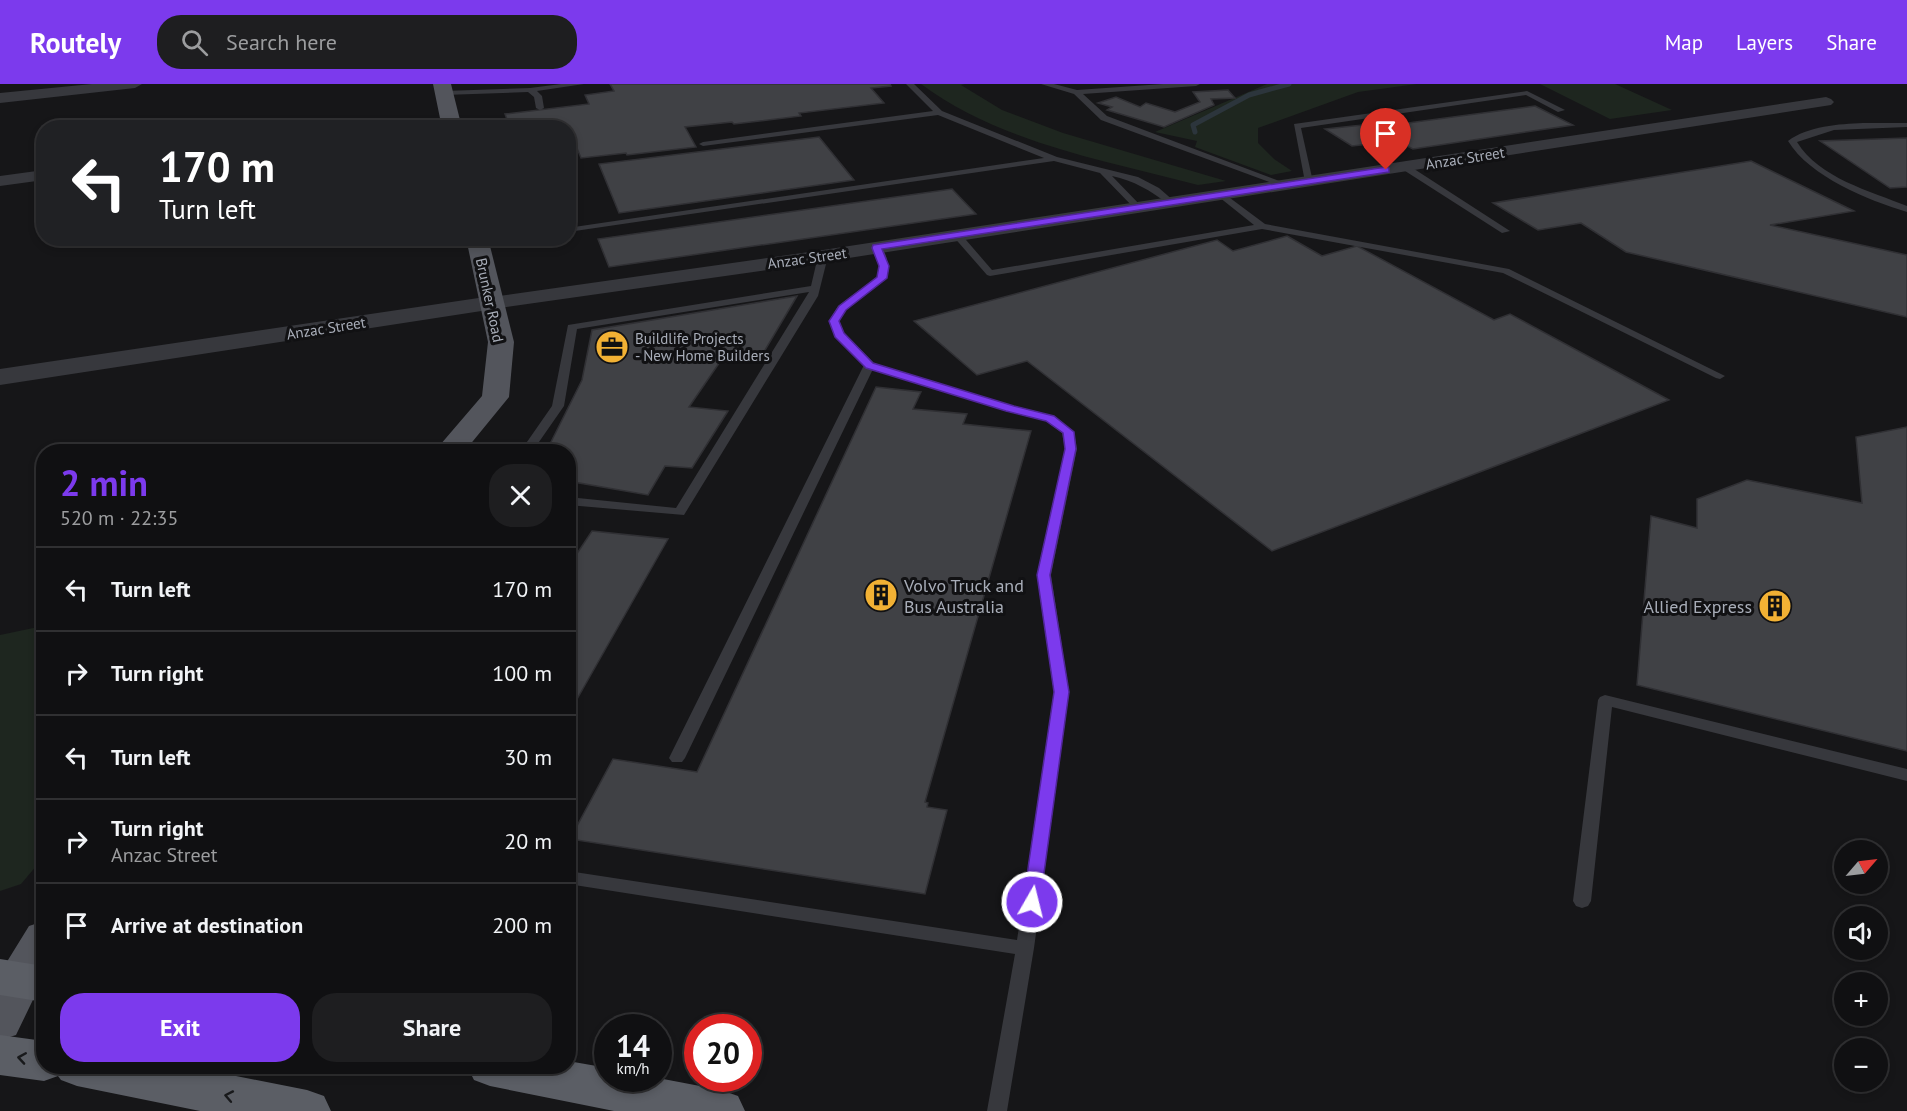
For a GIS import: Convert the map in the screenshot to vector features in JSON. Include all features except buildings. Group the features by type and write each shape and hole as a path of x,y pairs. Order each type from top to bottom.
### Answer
{"highway":[{"path":"0,1055 36,1060"},
{"path":"118,1074 307,1111"},
{"path":"531,1074 721,1111"}],"main road":[{"path":"443,89 450,120"},
{"name":"Brunker Road","path":"455,444 495,397 501,342 479,246"},
{"path":"0,1021 36,953"}],"street":[{"path":"0,98 135,84"},
{"name":"Anzac Street","path":"0,377 823,256 1826,102"},
{"path":"0,181 36,177"}],"lane":[{"path":"443,89 530,90 580,84"},
{"path":"910,84 939,113 1054,159 1135,179 1156,190 1171,202"},
{"path":"1045,84 1077,92 1196,84"},
{"path":"530,90 538,96 540,108"},
{"path":"1077,92 1104,118 1286,185"},
{"path":"1309,182 1297,126 1527,93 1561,110"},
{"path":"703,144 939,113"},
{"path":"1907,125 1844,126 1808,132 1792,141 1796,150 1821,170 1907,209"},
{"path":"576,229 1054,159"},
{"path":"1405,167 1505,231"},
{"path":"1102,171 1138,207"},
{"path":"1222,195 1262,226"},
{"path":"957,235 990,273 1262,226 1506,271 1720,376"},
{"path":"876,248 884,266 882,278 842,308 834,321 839,334 870,365 1010,409 1050,418 1068,432 1071,449 1044,575 1062,692 1025,948 997,1111"},
{"path":"576,502 680,512 813,296 823,256"},
{"path":"532,444 558,406 572,327 814,288"},
{"path":"677,758 870,365"},
{"path":"1582,901 1605,700 1907,775"},
{"path":"576,878 1025,948"}],"shaded area":[{"path":"921,84 965,84 961,85 1002,110 1063,133 1226,181 1198,185 1054,147 985,121"},
{"path":"1267,84 1417,84 1358,92 1258,128 1258,143 1274,159 1292,171 1271,175 1195,147 1197,141 1155,132"},
{"path":"1540,84 1615,84 1672,110 1610,119"},
{"path":"36,627 36,866 21,884 0,891 0,635"}],"waterway":[{"path":"1195,132 1193,125 1249,95 1289,84"}],"place":[{"name":"Buildlife Projects - New Home Builders","path":"612,347"},
{"name":"Volvo Truck and Bus Australia","path":"881,595"},
{"name":"Allied Express","path":"1775,606"}],"route":[{"path":"1032,902 1062,692 1044,575 1071,449 1068,432 1050,418 1010,409 870,365 857,355 839,334 834,321 842,308 882,278 884,266 876,248 1386,170"}]}
